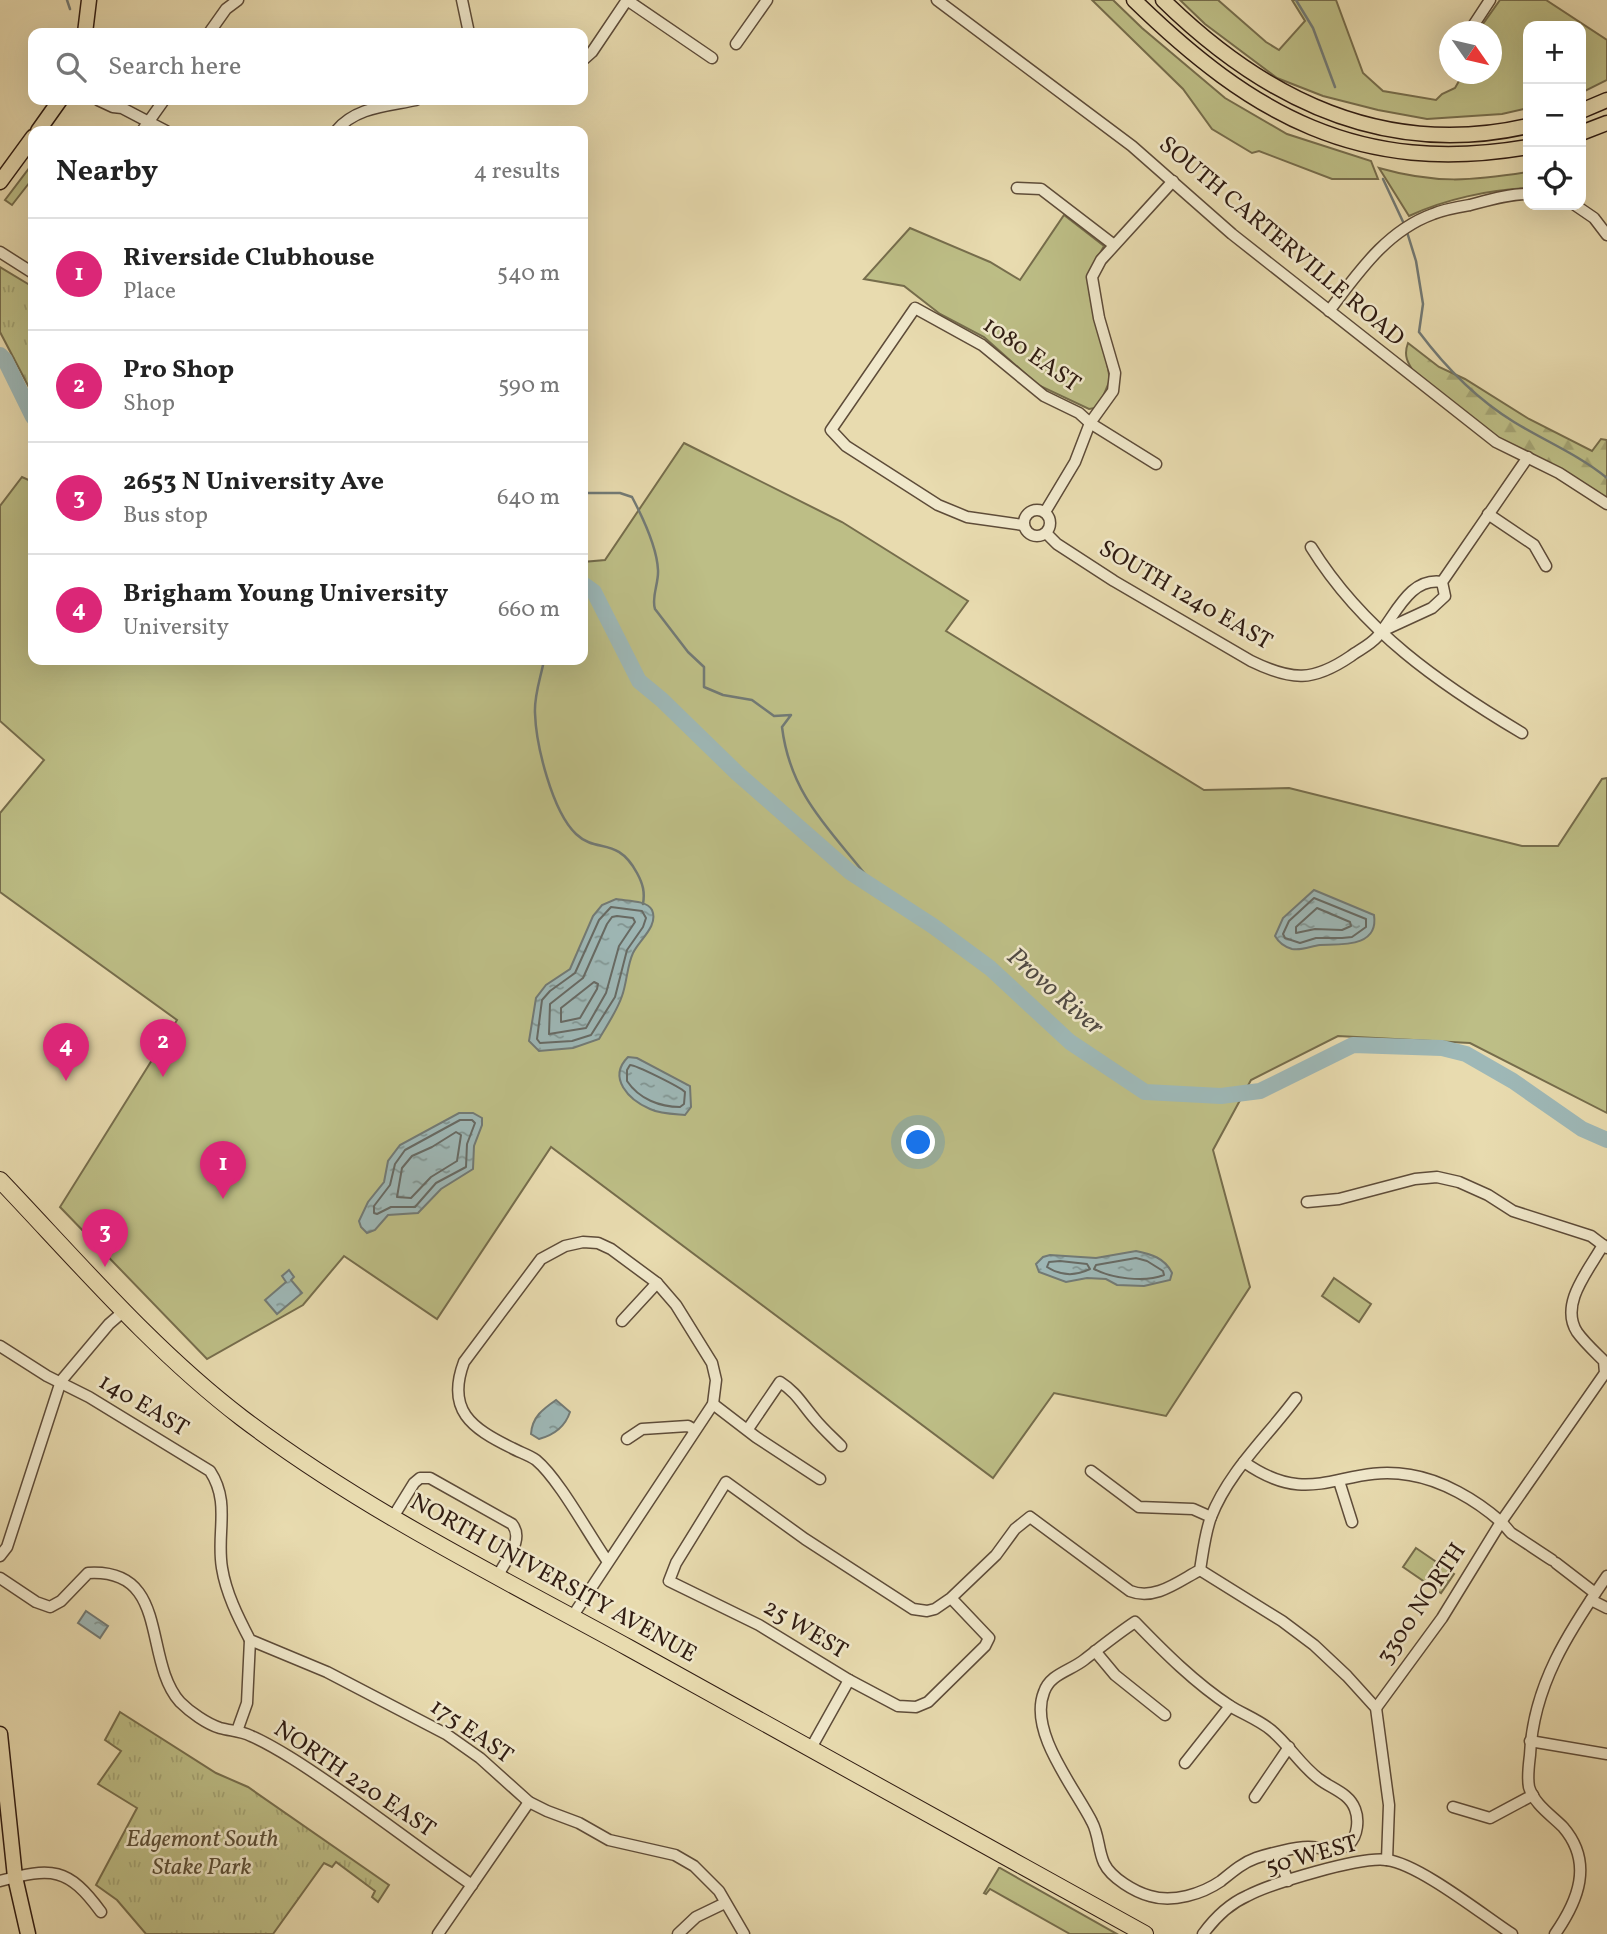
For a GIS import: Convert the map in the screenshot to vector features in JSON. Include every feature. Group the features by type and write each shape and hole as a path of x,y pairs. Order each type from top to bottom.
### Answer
{"highway":[{"name":"NORTH UNIVERSITY AVENUE","path":"0,1180 124,1311 189,1373 239,1416 329,1479 498,1576 1145,1934"}],"main road":[{"path":"86,28 89,0"},
{"path":"1135,0 1181,44 1235,87 1274,111 1317,130 1371,146 1422,154 1469,154 1523,148"},
{"path":"1163,0 1217,48 1260,79 1298,100 1338,117 1377,128 1432,134 1494,132 1523,127"},
{"path":"1586,109 1607,100"},
{"path":"42,126 56,105"},
{"path":"1586,131 1607,123"},
{"path":"0,182 28,144"},
{"path":"0,1734 15,1877 28,1934"}],"street":[{"path":"213,28 226,9 239,0"},
{"path":"462,0 468,28"},
{"path":"588,56 627,0 712,58"},
{"name":"SOUTH CARTERVILLE ROAD","path":"937,0 1132,146 1232,234 1496,442 1528,457 1607,504"},
{"path":"1476,21 1490,0"},
{"path":"736,44 762,2"},
{"path":"121,105 144,126"},
{"path":"146,126 160,105"},
{"path":"340,126 361,112 393,105"},
{"path":"1045,512 1075,462 1090,423 1113,391 1115,373 1096,304 1092,277 1101,260 1173,181"},
{"path":"1017,188 1041,189 1114,245"},
{"path":"1329,311 1369,259 1394,236 1413,224 1434,213 1523,195"},
{"path":"1582,210 1594,218 1607,235"},
{"path":"0,252 28,270"},
{"name":"1080 EAST","path":"1023,525 967,517 938,505 846,446 831,430 915,308 982,345 1044,396 1079,414 1156,464"},
{"path":"1381,632 1432,608 1445,596 1442,582 1528,457"},
{"path":"1029,512 1045,512 1050,520 1046,533 1034,536 1025,531 1023,525 1029,512"},
{"path":"1488,514 1534,545 1546,566"},
{"name":"SOUTH 1240 EAST","path":"1046,533 1057,544 1114,581 1251,662 1274,672 1293,677 1327,671 1374,640 1381,632"},
{"path":"1311,547 1326,572 1367,621 1426,670 1522,733"},
{"path":"1381,632 1394,612 1416,588 1428,580 1442,582"},
{"path":"1307,1202 1339,1199 1415,1179 1437,1177 1459,1182 1488,1195 1513,1211 1591,1236 1605,1247"},
{"path":"572,1617 713,1404 716,1380 712,1363 676,1305 657,1283 611,1249 598,1243 583,1242 565,1246 541,1259 464,1362 457,1380 458,1401 466,1416 487,1435 535,1460 558,1486 608,1562"},
{"name":"3300 NORTH","path":"1376,1708 1442,1618 1502,1522 1605,1373 1604,1361 1578,1334 1570,1311 1578,1290 1605,1247"},
{"path":"622,1321 657,1283"},
{"path":"0,1556 7,1547 61,1381 109,1324 124,1311"},
{"name":"140 EAST","path":"0,1346 210,1471 218,1484 222,1502 222,1570 232,1603 250,1640"},
{"path":"748,1429 780,1382 791,1389 841,1447"},
{"path":"1200,1570 1211,1517 1244,1462 1296,1398"},
{"path":"713,1404 756,1437 820,1479"},
{"path":"627,1439 642,1429 688,1426 695,1430"},
{"path":"1244,1462 1258,1472 1287,1483 1312,1485 1378,1473 1398,1473 1450,1488 1502,1522 1508,1530 1554,1562 1607,1608"},
{"path":"1091,1471 1139,1507 1192,1510 1211,1517"},
{"path":"393,1517 414,1483 420,1478 430,1478 512,1524 517,1530 518,1539 498,1576"},
{"path":"1339,1481 1352,1522"},
{"name":"25 WEST","path":"726,1482 805,1539 914,1609 927,1611 940,1607 951,1598 989,1638 985,1646 921,1706 898,1706 849,1680 759,1625 670,1581 676,1563 726,1482"},
{"path":"951,1598 996,1555 1015,1530 1030,1517 1122,1585 1140,1595 1154,1594 1200,1570"},
{"path":"1200,1570 1282,1621 1314,1645 1376,1708 1389,1804 1387,1860"},
{"name":"NORTH 220 EAST","path":"0,1578 36,1602 50,1607 61,1601 88,1573 117,1575 130,1583 143,1596 167,1681 180,1701 193,1713 217,1727 252,1736 292,1759 472,1885"},
{"path":"1555,1934 1575,1901 1579,1888 1580,1866 1571,1839 1528,1785 1531,1741 1541,1694 1550,1668 1607,1576"},
{"path":"1135,1622 1165,1654 1230,1706 1269,1728 1318,1779 1348,1797 1355,1808 1358,1821 1354,1836 1348,1844 1331,1849 1308,1847 1257,1857 1237,1867 1202,1892 1186,1896 1149,1896 1114,1875 1104,1864 1094,1825 1049,1747 1041,1716 1041,1702 1049,1682 1095,1651 1135,1622"},
{"path":"237,1731 247,1703 250,1640"},
{"name":"175 EAST","path":"250,1640 327,1672 446,1734 480,1758 530,1802 579,1823 609,1840 675,1855 694,1866 711,1882 744,1934"},
{"path":"1095,1651 1115,1675 1165,1715"},
{"path":"811,1748 849,1680"},
{"path":"1185,1763 1230,1706"},
{"path":"1531,1741 1607,1754"},
{"path":"1255,1797 1289,1747"},
{"path":"1453,1807 1490,1818 1533,1794"},
{"path":"442,1932 530,1802"},
{"path":"1277,1853 1288,1881"},
{"name":"50 WEST","path":"1203,1934 1226,1909 1247,1895 1340,1865 1387,1860 1427,1877 1511,1934"},
{"path":"0,1881 47,1872 61,1874 82,1888 101,1912"},
{"path":"678,1934 696,1917 725,1903"}],"green space":[{"path":"1092,0 1113,0 1225,98 1287,134 1371,161 1378,179 1332,179 1259,151 1252,153 1212,129 1183,89"},
{"path":"1180,0 1218,0 1279,50 1305,21 1292,0 1336,0 1363,73 1383,91 1436,100 1457,84 1502,84 1502,21 1485,21 1500,0 1546,0 1578,21 1523,21 1523,109 1502,114 1427,119 1323,96 1277,78 1205,24"},
{"path":"1586,26 1607,40 1607,80 1586,90"},
{"path":"1379,168 1436,179 1523,173 1523,188 1467,196 1409,216"},
{"path":"28,170 28,184 12,205 5,200"},
{"path":"1064,215 1104,246 1091,270 1110,380 1095,408 1089,409 1038,385 984,337 940,314 904,286 864,279 910,228 990,262 1020,280"},
{"path":"0,267 28,284 28,385 0,332"},
{"path":"1408,343 1439,367 1465,379 1529,419 1592,451 1601,439 1607,440 1607,499 1503,441 1415,374 1406,356"},
{"path":"684,443 842,522 968,601 946,631 1204,790 1289,788 1522,846 1558,846 1602,779 1607,778 1607,1113 1470,1043 1338,1036 1251,1080 1213,1150 1250,1287 1166,1416 1054,1393 993,1478 551,1147 437,1319 344,1256 303,1305 207,1359 60,1207 177,1020 0,892 0,813 44,760 0,721 0,506 22,477 28,480 28,665 588,665 588,562 605,560"},
{"path":"1334,1278 1371,1304 1359,1322 1322,1296"},
{"path":"1416,1548 1454,1574 1441,1593 1403,1567"},
{"name":"Edgemont South Stake Park","path":"120,1712 216,1773 248,1787 389,1885 378,1902 372,1897 375,1891 336,1862 332,1867 324,1863 273,1934 146,1934 117,1900 96,1885 137,1808 98,1784 121,1751 105,1740"},
{"path":"999,1868 1117,1934 1070,1934 990,1889 984,1893"}],"water":[{"path":"1314,890 1374,915 1374,926 1370,933 1356,942 1303,949 1289,948 1278,941 1275,936 1283,918"},
{"path":"616,899 646,904 652,910 653,916 651,927 631,958 624,991 617,1007 599,1039 573,1048 539,1051 529,1041 536,998 546,985 570,969 593,916 602,905"},
{"path":"628,1057 637,1058 690,1086 691,1107 685,1115 654,1111 628,1094 623,1088 620,1073"},
{"path":"459,1113 473,1113 482,1118 474,1146 473,1169 441,1189 418,1213 388,1215 375,1230 367,1233 359,1221 368,1202 384,1182 388,1161 400,1145"},
{"path":"1136,1251 1152,1255 1166,1264 1172,1273 1170,1280 1144,1286 1117,1285 1106,1279 1087,1278 1066,1282 1039,1272 1036,1264 1043,1257 1050,1255 1096,1258"},
{"path":"289,1270 294,1277 291,1280 302,1293 277,1314 265,1300 286,1282 282,1276"},
{"path":"556,1400 570,1412 568,1417 558,1430 539,1439 531,1434 536,1418"},
{"path":"86,1611 108,1626 100,1638 78,1623"}],"waterway":[{"path":"67,0 70,9"},
{"path":"1296,0 1313,28 1335,87"},
{"path":"1383,179 1405,226"},
{"path":"1407,232 1416,261 1423,304 1419,332 1429,345 1462,382 1486,403 1607,478"},
{"name":"Provo River","path":"0,355 28,407"},
{"path":"588,493 620,493 632,497 648,532 657,561 655,609 688,652 704,667 704,687 723,695 752,700 774,716 791,715 782,727 795,776 818,816 878,891"},
{"name":"Provo River","path":"588,588 594,592 639,681 737,773 850,872 933,926 990,968 1070,1042 1145,1092 1221,1096 1260,1091 1353,1045 1442,1048 1466,1054 1513,1081 1582,1129 1607,1140"},
{"path":"543,665 535,713 538,742 553,794 567,824 576,834 584,840 622,854 629,862 642,884 643,904"}],"place":[{"name":"Pro Shop","path":"163,1077"},
{"name":"Brigham Young University","path":"66,1081"},
{"name":"Riverside Clubhouse","path":"223,1199"},
{"name":"2653 N University Ave","path":"105,1267"}]}
